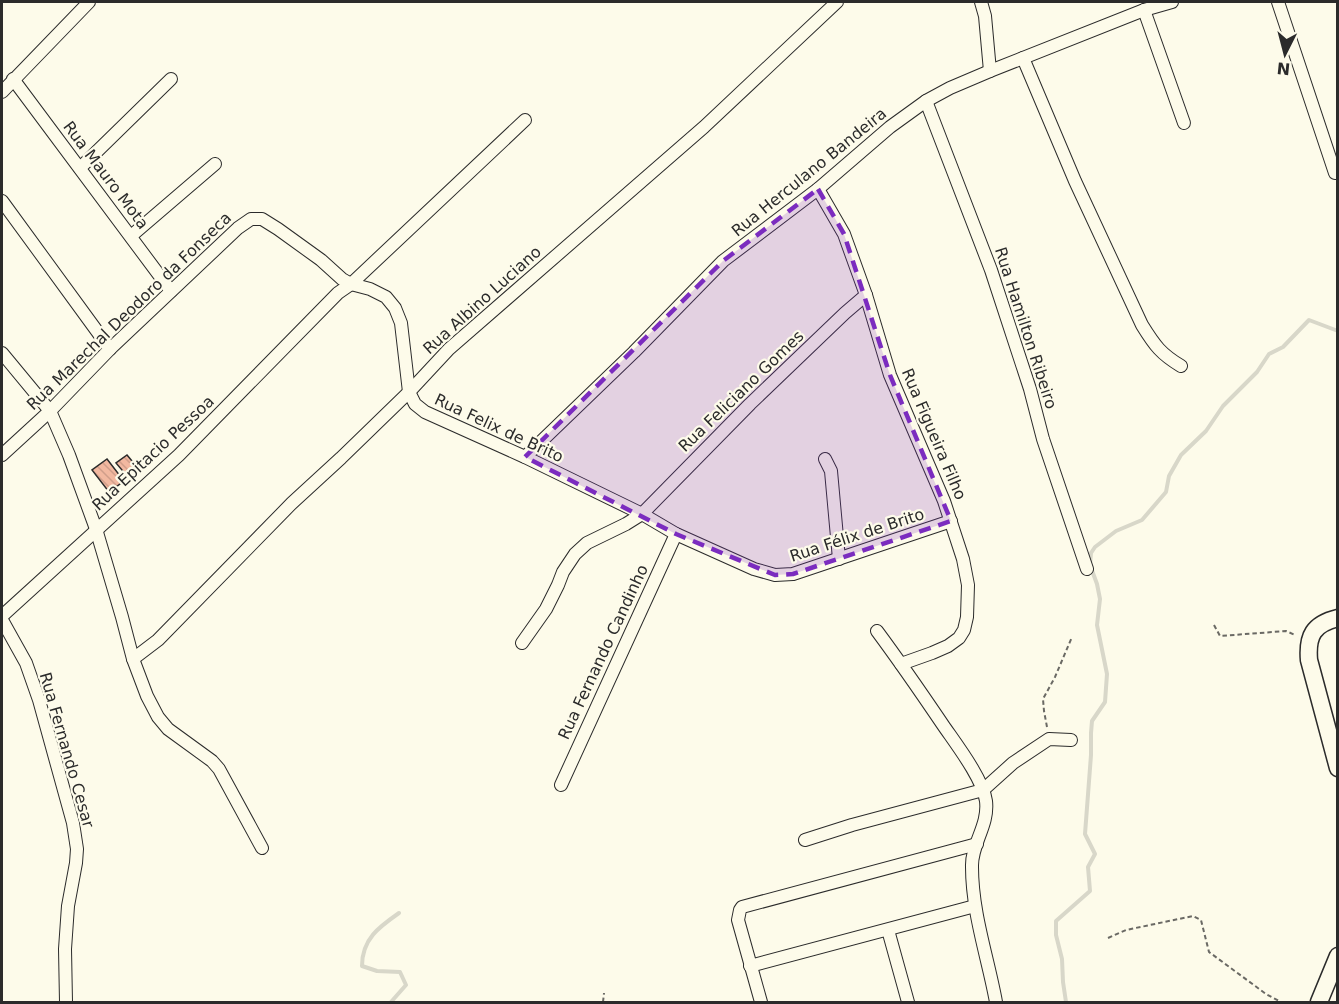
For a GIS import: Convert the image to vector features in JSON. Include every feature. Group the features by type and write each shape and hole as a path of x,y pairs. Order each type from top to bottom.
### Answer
{"street":[{"path":"2,92 88,2"},
{"name":"Rua Albino Luciano","path":"133,659 158,640 292,503 409,392 449,349 704,127 837,2"},
{"path":"981,2 985,16 990,71"},
{"name":"Rua Herculano Bandeira","path":"525,458 723,261 818,189 890,127 926,100 1023,57 1144,10 1172,2"},
{"path":"1278,2 1335,173"},
{"path":"1144,10 1184,123"},
{"path":"1023,57 1075,181 1142,325 1165,356 1181,366"},
{"name":"Rua Mauro Mota","path":"13,79 171,291"},
{"path":"80,168 171,79"},
{"name":"Rua Hamilton Ribeiro","path":"926,100 991,270 1030,389 1043,439 1087,569"},
{"path":"409,392 401,323 394,308 386,297 346,281 525,120"},
{"path":"131,236 215,164"},
{"name":"Rua Figueira Filho","path":"818,189 844,234 866,295 890,375 944,501 963,559 968,585 968,617 959,638 948,646 901,664"},
{"path":"2,201 110,349"},
{"name":"Rua Marechal Deodoro da Fonseca","path":"2,455 50,411 110,349 247,221 262,219 321,260 346,281"},
{"name":"Rua Epitacio Pessoa","path":"2,618 179,455 323,309 346,281"},
{"name":"Rua Feliciano Gomes","path":"522,643 546,609 563,572 575,554 587,543 642,514 750,404 866,295"},
{"path":"2,353 50,411 69,455 96,529 133,659 158,717 168,729 212,761 219,769 262,848"},
{"name":"Rua Felix de Brito","path":"409,392 415,404 425,412 642,514"},
{"path":"825,459 831,471 839,559"},
{"name":"Rua Félix de Brito","path":"642,514 676,534 754,569 775,575 793,574 951,522"},
{"name":"Rua Fernando Candinho","path":"561,785 676,534"},
{"name":"Rua Fernando Cesar","path":"2,618 26,663 39,700 73,823 77,849 68,906 65,949 66,1002"},
{"path":"1334,619 1316,627 1308,646 1309,660 1338,768"},
{"path":"878,631 959,748 983,790 986,802 985,818 973,853 972,866 975,906 996,1002"},
{"path":"805,840 983,790 1012,763 1049,739 1071,740"},
{"path":"761,1002 738,920 742,907 977,844"},
{"path":"750,966 975,906"},
{"path":"888,930 908,1002"},
{"path":"1319,1002 1338,956"}],"path":[{"path":"1214,625 1220,636 1286,631 1310,637"},
{"path":"1049,739 1043,699 1072,637"},
{"path":"1108,938 1126,930 1193,916 1201,920 1209,952 1266,994 1281,1002"},
{"path":"603,1002 604,993"}],"highlighted area":[{"path":"818,189 844,234 890,375 951,521 793,574 775,575 676,534 525,457 723,261"}],"building":[{"path":"127,455 137,467 127,476 116,463"},
{"path":"107,459 124,481 109,492 92,470"}],"waterway":[{"path":"1066,1002 1056,921 1090,891 1088,867 1095,854 1085,834 1091,733 1092,721 1105,702 1107,674 1097,625 1100,599 1090,565 1091,553 1095,547 1116,531 1142,520 1166,492 1169,476 1181,455 1206,431 1223,406 1257,372 1269,354 1283,347 1309,320 1338,331"},
{"path":"391,1002 406,985 400,972 377,971 362,966 368,941 385,923 399,913"}]}
